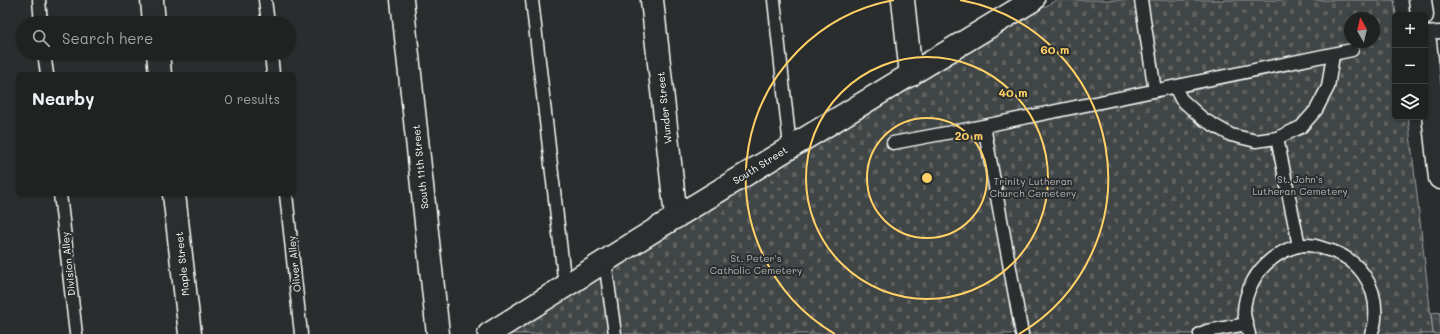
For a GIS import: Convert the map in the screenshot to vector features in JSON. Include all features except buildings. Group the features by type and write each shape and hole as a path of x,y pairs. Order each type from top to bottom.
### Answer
{"street":[{"path":"152,0 153,16"},
{"name":"South 11th Street","path":"402,0 438,334"},
{"name":"Wunder Street","path":"652,0 676,217"},
{"path":"903,0 911,75"},
{"name":"South Street","path":"490,334 676,217 1033,0"},
{"path":"1420,0 1422,12"},
{"path":"1426,48 1439,167"},
{"path":"159,60 160,72"},
{"name":"Maple Street","path":"174,196 190,334"}],"lane":[{"path":"39,0 40,16"},
{"path":"265,0 267,16"},
{"path":"532,0 565,286"},
{"path":"774,0 790,147"},
{"path":"1141,0 1155,91"},
{"path":"1428,33 1440,32"},
{"path":"893,144 1352,50"},
{"path":"1174,87 1181,99 1202,119 1231,135 1256,141 1277,138 1301,127 1316,110 1328,87 1333,55"},
{"path":"45,60 47,72"},
{"path":"272,60 273,72"},
{"path":"984,126 1022,334"},
{"path":"1277,138 1299,246"},
{"name":"Division Alley","path":"60,196 76,334"},
{"name":"Oliver Alley","path":"286,196 301,334"},
{"path":"1200,334 1248,329 1244,313 1248,290 1259,271 1276,256 1299,246 1318,246 1338,252 1355,264 1368,280 1375,299 1375,320 1371,334"},
{"path":"605,261 615,334"}],"green space":[{"path":"1056,0 1394,0 1396,12 1392,12 1392,120 1408,120 1433,334 506,334"},
{"path":"1440,312 1440,334 1433,334 1431,313"}],"park label":[{"name":"St. John's Lutheran Cemetery","path":"1300,184"},
{"name":"Trinity Lutheran Church Cemetery","path":"1033,186"},
{"name":"St. Peter's Catholic Cemetery","path":"756,264"}]}
